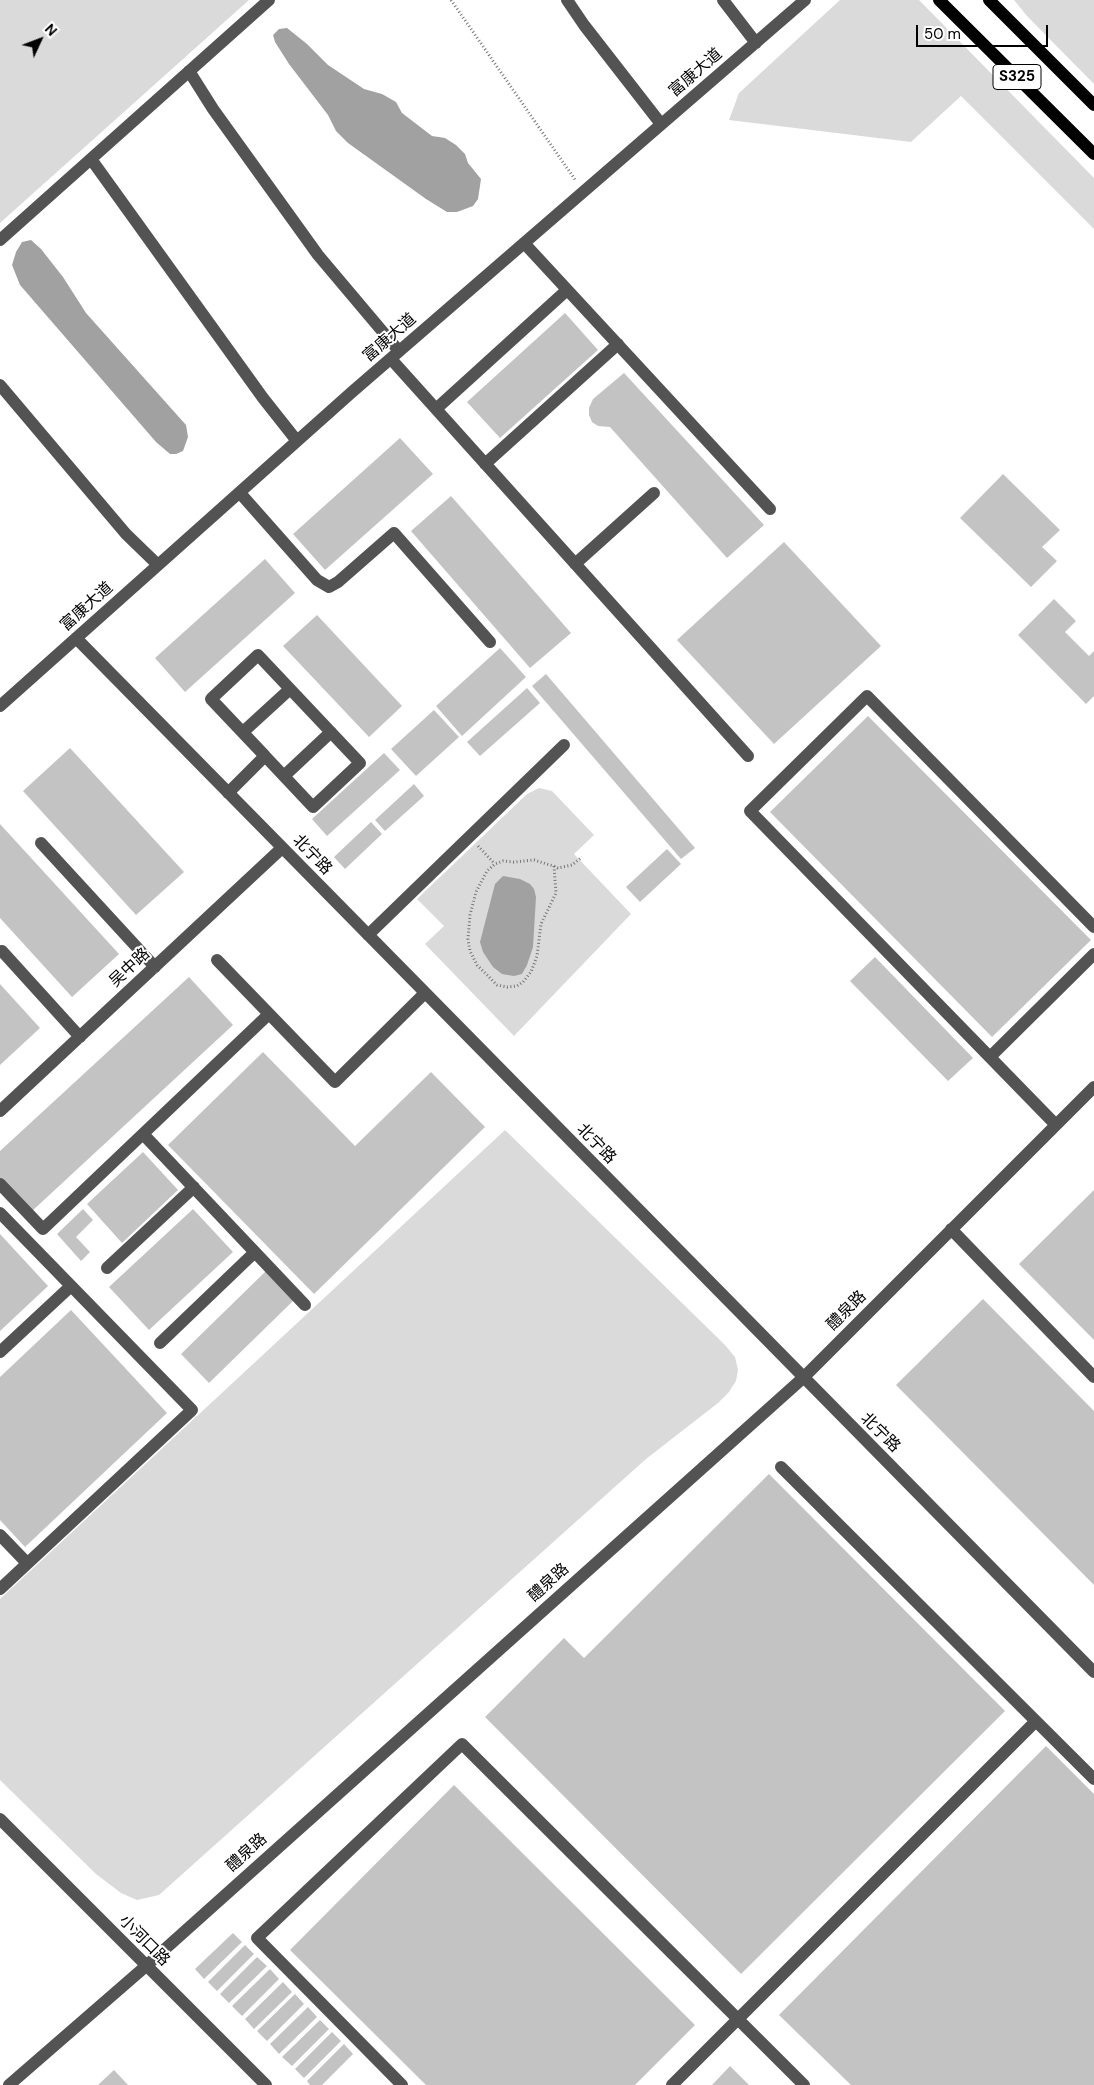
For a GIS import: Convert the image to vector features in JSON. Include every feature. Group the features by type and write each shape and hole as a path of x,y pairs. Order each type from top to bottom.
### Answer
{"main road":[{"name":"S325","path":"940,0 1094,154"},
{"name":"S325","path":"989,0 1094,105"},
{"path":"1001,0 1041,52"}],"street":[{"path":"0,240 269,0"},
{"path":"567,0 584,25 661,124"},
{"path":"723,0 756,42"},
{"name":"富康大道","path":"0,706 395,355 805,0"},
{"path":"189,71 318,255 436,409 748,756"},
{"path":"91,159 257,390 297,442"},
{"path":"524,243 770,509"},
{"path":"436,409 567,290"},
{"path":"485,464 618,344"},
{"path":"0,385 126,534 158,565"},
{"path":"240,493 317,580 329,587 338,582 394,533 490,642"},
{"path":"575,564 654,493"},
{"name":"北宁路","path":"76,638 1094,1672"},
{"path":"258,655 360,763 314,807 243,732 211,699 258,655"},
{"path":"243,732 290,689"},
{"path":"1056,1125 750,812 867,696 1094,927"},
{"path":"284,776 331,732"},
{"path":"368,935 564,745"},
{"path":"228,793 265,756"},
{"path":"41,843 155,967"},
{"name":"吴中路","path":"2,1106 80,1037 282,848"},
{"path":"2,951 80,1037"},
{"path":"990,1056 1094,954"},
{"path":"217,960 335,1082 425,993"},
{"path":"0,1184 43,1229 269,1014"},
{"name":"醴泉路","path":"8,2085 146,1966 803,1378 1094,1087"},
{"path":"143,1134 305,1305"},
{"path":"107,1268 194,1188"},
{"path":"0,1213 192,1410 0,1588"},
{"path":"950,1229 1094,1377"},
{"path":"160,1343 255,1252"},
{"path":"0,1352 71,1286"},
{"path":"781,1467 1094,1779"},
{"path":"0,1535 27,1564"},
{"path":"672,2085 1036,1721"},
{"path":"402,2085 257,1938 462,1744 804,2085"},
{"name":"小河口路","path":"0,1819 266,2085"}],"path":[{"path":"451,0 583,192"},
{"path":"469,837 495,864"},
{"path":"554,866 556,893 541,924 537,956 532,972 517,986 496,985 477,965 470,951 468,939 470,915 476,892 487,870 503,861 534,860 565,867 582,857"}],"shaded area":[{"path":"0,0 249,0 0,223"},
{"path":"840,0 919,0 1094,178 1094,229 961,96 911,142 729,120 739,93"},
{"path":"1014,0 1094,0 1094,84 1027,16"},
{"path":"287,28 307,44 328,65 364,89 382,94 396,102 402,113 432,136 445,138 456,145 465,154 468,163 481,179 478,199 473,206 457,212 447,212 348,143 336,131 328,115 289,64 275,42 273,35 279,29"},
{"path":"31,240 41,249 63,277 86,313 186,425 188,437 183,451 170,454 156,442 20,285 12,265 16,252 22,242"},
{"path":"539,788 552,791 594,835 574,854 631,914 514,1036 425,944 444,926 417,899 527,794"},
{"path":"503,876 520,879 530,884 534,889 536,897 533,947 522,974 514,976 502,974 493,967 483,952 480,942 495,884"},
{"path":"505,1130 725,1345 735,1357 738,1370 736,1381 729,1392 718,1403 646,1459 159,1895 137,1900 121,1893 96,1874 0,1780 0,1599"}],"building":[{"path":"565,313 598,350 500,438 467,402"},
{"path":"624,373 764,525 727,558 610,427 598,426 592,422 589,408 593,399"},
{"path":"400,438 433,474 325,570 293,534"},
{"path":"1003,474 1060,530 1042,547 1057,561 1031,587 960,518"},
{"path":"451,496 571,633 530,668 411,531"},
{"path":"784,542 881,646 774,744 677,640"},
{"path":"265,559 295,593 185,692 155,658"},
{"path":"1054,599 1076,621 1065,632 1089,656 1094,651 1094,696 1086,704 1018,635"},
{"path":"317,615 402,706 369,737 283,646"},
{"path":"500,648 526,677 462,736 436,706"},
{"path":"546,674 695,848 681,859 532,686"},
{"path":"527,688 540,703 480,756 467,742"},
{"path":"434,710 459,737 416,776 391,749"},
{"path":"868,716 1091,940 992,1037 770,812"},
{"path":"70,748 184,872 136,915 23,791"},
{"path":"384,753 400,770 327,836 312,819"},
{"path":"414,784 424,796 385,831 375,820"},
{"path":"371,822 382,834 345,869 334,857"},
{"path":"0,824 119,954 72,997 0,918"},
{"path":"667,849 681,864 640,902 626,887"},
{"path":"875,957 973,1058 948,1081 850,981"},
{"path":"189,977 233,1025 31,1212 0,1178 0,1151"},
{"path":"0,984 40,1028 0,1065"},
{"path":"263,1052 355,1146 431,1072 485,1127 314,1294 168,1145"},
{"path":"143,1152 178,1190 122,1243 87,1204"},
{"path":"1094,1190 1094,1340 1019,1264"},
{"path":"83,1209 93,1220 76,1237 90,1252 81,1261 57,1234"},
{"path":"193,1209 233,1252 149,1330 109,1287"},
{"path":"0,1234 48,1286 0,1331"},
{"path":"266,1271 294,1300 209,1383 181,1354"},
{"path":"983,1299 1094,1411 1094,1585 896,1385"},
{"path":"71,1310 167,1413 25,1547 0,1520 0,1377"},
{"path":"769,1474 1005,1711 741,1974 485,1717 564,1638 584,1658"},
{"path":"1046,1746 1094,1794 1094,2085 851,2085 779,2015"},
{"path":"454,1785 695,2025 635,2085 426,2085 290,1950"},
{"path":"233,1933 242,1942 204,1979 195,1969"},
{"path":"245,1945 254,1954 217,1991 208,1982"},
{"path":"257,1957 267,1966 229,2003 220,1994"},
{"path":"270,1969 279,1979 242,2016 232,2006"},
{"path":"283,1982 292,1992 254,2029 245,2019"},
{"path":"295,1994 304,2004 267,2041 257,2031"},
{"path":"308,2007 317,2017 279,2054 270,2044"},
{"path":"320,2020 329,2029 292,2066 282,2057"},
{"path":"332,2032 341,2041 304,2078 295,2069"},
{"path":"344,2044 353,2054 322,2085 310,2085 307,2081"},
{"path":"730,2066 749,2085 712,2085"},
{"path":"114,2070 128,2085 98,2085"}]}
